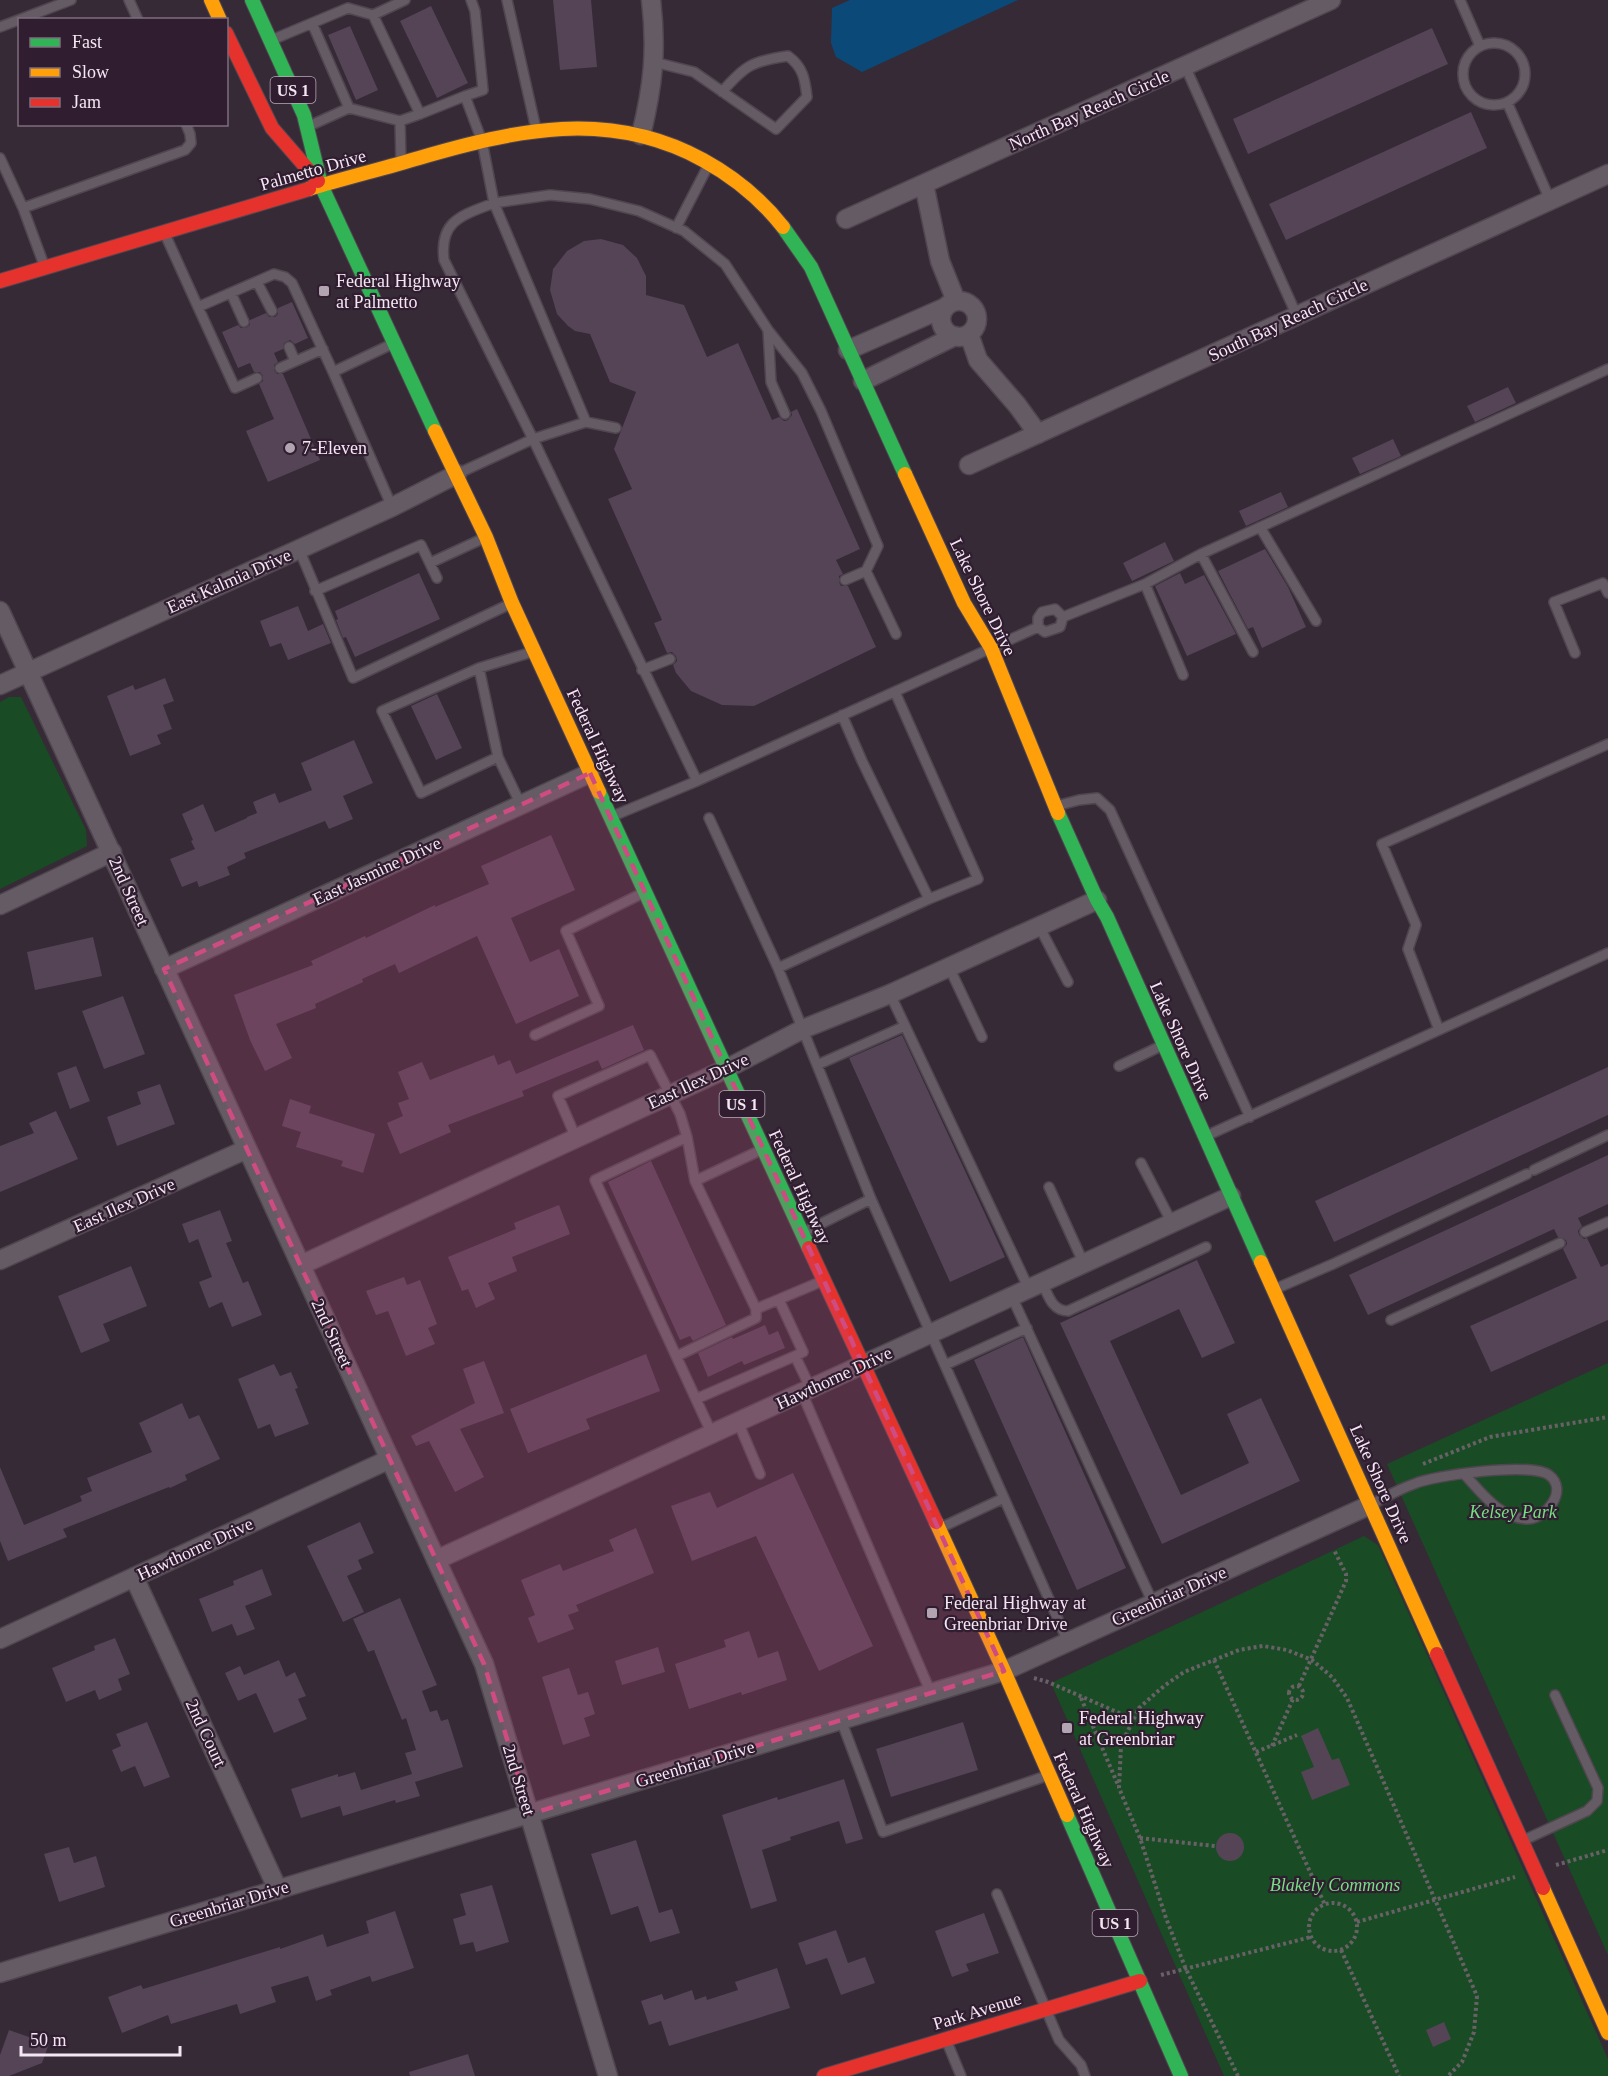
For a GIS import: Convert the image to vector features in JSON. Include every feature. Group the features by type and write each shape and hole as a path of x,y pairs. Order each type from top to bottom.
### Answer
{"street":[{"path":"211,0 219,18"},
{"name":"Federal Highway","path":"252,0 304,115 321,185 393,344 486,537 512,603 1004,1671 1181,2076"},
{"path":"641,135 654,62 651,0"},
{"name":"North Bay Reach Circle","path":"846,219 1331,0"},
{"name":"Federal Highway","path":"228,37 272,128 321,185"},
{"name":"Palmetto Drive","path":"0,281 321,185 482,141 536,129 572,127 609,129 641,135"},
{"name":"Lake Shore Drive","path":"641,135 676,147 709,163 740,184 791,236 811,267 964,603 991,648 1055,806 1608,2033"},
{"name":"South Bay Reach Circle","path":"969,465 1608,174"},
{"path":"924,184 939,261 951,304"},
{"path":"951,304 942,316 943,327 950,334 962,335"},
{"path":"849,350 951,304 970,305 976,313 975,327 962,335 863,381"},
{"path":"962,335 978,360 1017,405 1038,434"},
{"name":"East Kalmia Drive","path":"0,685 392,507 457,474"},
{"name":"2nd Street","path":"0,611 484,1664 608,2076"},
{"name":"East Jasmine Drive","path":"164,969 590,773"},
{"path":"0,905 112,852"},
{"name":"East Ilex Drive","path":"301,1264 726,1069 803,1029 891,994 1097,900"},
{"name":"East Ilex Drive","path":"0,1260 247,1149"},
{"name":"Hawthorne Drive","path":"436,1560 1231,1196"},
{"name":"Hawthorne Drive","path":"0,1639 390,1459"},
{"name":"Greenbriar Drive","path":"0,1973 1004,1671 1370,1505"},
{"name":"2nd Court","path":"134,1577 278,1890"},
{"name":"Park Avenue","path":"824,2076 1140,1981"}],"lane":[{"path":"24,18 71,0"},
{"path":"129,0 137,18"},
{"path":"270,41 348,8 374,15 405,0"},
{"path":"306,127 349,108 400,121 483,90 475,11 471,0"},
{"path":"507,0 536,129"},
{"path":"1460,0 1480,46"},
{"path":"374,15 420,114"},
{"path":"0,27 18,20"},
{"path":"312,23 349,108"},
{"path":"1490,43 1509,47 1522,61 1525,80 1521,89 1507,102 1488,105 1479,102 1466,88 1462,78 1466,59 1480,46 1490,43"},
{"path":"654,62 694,72 722,92 777,129 807,97 804,76 798,63 788,56 764,60 740,71 722,92"},
{"path":"1185,66 1297,316"},
{"path":"465,96 482,141 494,203 586,422"},
{"path":"1507,102 1550,200"},
{"path":"400,121 402,163"},
{"path":"23,208 185,150 191,143 187,126"},
{"path":"0,158 23,208 45,267"},
{"path":"676,228 709,163"},
{"path":"696,781 533,439 444,260 442,244 446,231 457,218 494,203 550,195 590,199 639,211 684,231 725,264 768,330 802,373 821,411 878,546 866,571 845,580"},
{"path":"164,232 235,388 257,378"},
{"path":"198,307 274,274 285,277 292,283 392,507"},
{"path":"257,282 272,311"},
{"path":"231,292 244,322"},
{"path":"768,330 771,382 785,414"},
{"path":"333,372 393,344"},
{"path":"289,347 296,361"},
{"path":"280,368 323,349"},
{"path":"1063,617 1145,584 1201,554 1608,369"},
{"path":"457,474 533,439 586,422 616,428"},
{"path":"1260,527 1316,621"},
{"path":"430,563 486,537"},
{"path":"315,591 421,545 437,578"},
{"path":"299,549 353,678 512,603"},
{"path":"1201,554 1253,652"},
{"path":"866,571 896,634"},
{"path":"1575,654 1554,602 1603,583 1608,593"},
{"path":"1145,584 1183,675"},
{"path":"1038,627 1040,614 1045,611 1054,609 1063,617"},
{"path":"1038,627 1045,632 1054,630 1060,627 1063,617"},
{"path":"610,817 696,781 1038,627"},
{"path":"498,757 421,793 382,711 479,668 534,651"},
{"path":"642,670 670,659"},
{"path":"479,668 498,757 521,805"},
{"path":"778,968 978,879 895,692"},
{"path":"842,715 929,899"},
{"path":"1439,1030 1408,949 1416,925 1382,844 1608,744"},
{"path":"1055,806 1097,798 1110,810 1250,1117"},
{"path":"709,818 778,968 871,1199 1068,1642"},
{"path":"535,1035 599,1006 566,931 645,892"},
{"path":"1039,926 1068,982"},
{"path":"1204,1137 1608,953"},
{"path":"949,967 982,1037"},
{"path":"891,994 1035,1286 1055,1307 1061,1311 1068,1311 1206,1247"},
{"path":"818,1065 905,1026"},
{"path":"1119,1066 1163,1045"},
{"path":"576,1138 558,1096 650,1055 680,1114 687,1137 695,1181 756,1309 756,1318 677,1356"},
{"path":"1273,1290 1608,1135"},
{"path":"687,1137 595,1180 712,1434"},
{"path":"695,1181 763,1149"},
{"path":"1141,1163 1172,1223"},
{"path":"1049,1187 1084,1264"},
{"path":"802,1233 871,1199"},
{"path":"1586,1232 1608,1222"},
{"path":"1391,1320 1560,1243"},
{"path":"756,1309 824,1281"},
{"path":"1012,1297 1153,1603"},
{"path":"696,1399 803,1352 779,1300"},
{"path":"945,1365 1027,1328"},
{"path":"795,1356 806,1391 931,1693"},
{"path":"738,1422 760,1474"},
{"path":"1370,1505 1414,1483 1443,1476 1509,1468 1541,1471 1550,1475 1556,1485 1556,1495 1552,1505 1543,1513 1527,1519 1494,1506 1464,1474"},
{"path":"938,1529 1004,1498"},
{"path":"1522,1841 1587,1811 1597,1801 1598,1788 1555,1695"},
{"path":"841,1720 883,1832 1050,1775"},
{"path":"997,1894 1059,2040 1081,2065 1085,2076"},
{"path":"946,2039 961,2076"}],"path":[{"path":"1419,1465 1490,1437 1608,1417"},
{"path":"1299,1686 1346,1581 1346,1574 1335,1550"},
{"path":"1119,1788 1121,1745 1139,1708 1184,1672 1239,1650 1263,1646 1287,1650 1312,1660 1332,1677 1347,1698 1477,1996 1474,2032 1462,2062 1448,2076"},
{"path":"1214,1660 1325,1905"},
{"path":"1004,1671 1048,1682 1133,1719"},
{"path":"1293,1686 1299,1686 1303,1691 1303,1696 1300,1699 1293,1699 1289,1696 1289,1691 1293,1686"},
{"path":"1081,1697 1140,1838 1166,1918 1185,1967 1238,2076"},
{"path":"1272,1746 1293,1699"},
{"path":"1256,1752 1297,1735"},
{"path":"1140,1838 1215,1846"},
{"path":"1357,1922 1608,1850"},
{"path":"1325,1905 1342,1905 1349,1909 1357,1922 1355,1937 1341,1950 1322,1949 1311,1937 1311,1921 1314,1914 1325,1905"},
{"path":"1140,1981 1185,1967 1311,1937"},
{"path":"1341,1950 1399,2076"}],"highlighted area":[{"path":"590,773 1004,1671 530,1814 484,1664 164,969"}],"green space":[{"path":"9,697 21,697 86,830 87,846 0,889 0,702"},
{"name":"Kelsey Park","path":"1608,1363 1608,1955 1387,1464"},
{"name":"Blakely Commons","path":"1364,1536 1378,1545 1608,2059 1608,2076 1224,2076 1051,1683"}],"water":[{"path":"850,0 1018,0 862,72 836,57 831,43 832,8"}],"building":[{"path":"553,0 591,0 597,67 560,70"},
{"path":"431,6 468,83 437,98 400,21"},
{"path":"350,26 378,90 356,100 328,35"},
{"path":"1432,28 1448,64 1248,154 1233,119"},
{"path":"1471,112 1487,148 1286,240 1269,204"},
{"path":"601,239 623,245 637,258 646,276 646,295 684,305 707,357 738,343 772,420 779,417 784,421 788,420 792,415 791,412 797,409 860,549 836,560 843,574 839,576 839,582 841,586 848,586 876,647 754,706 722,705 691,691 676,673 673,665 677,661 676,656 672,652 667,653 654,623 662,620 608,499 632,489 614,449 636,392 610,382 590,334 575,331 557,314 550,290 553,269 567,251 584,241"},
{"path":"292,302 308,338 295,344 290,340 284,343 283,349 274,353 278,362 274,365 274,370 277,374 283,374 320,460 268,482 246,431 274,419 259,384 263,381 263,376 260,372 254,372 250,363 238,368 222,332 238,325 246,328 250,325 250,320 266,313 269,317 275,317 278,314 278,308"},
{"path":"1508,387 1516,403 1475,422 1467,406"},
{"path":"1393,439 1401,456 1360,474 1352,458"},
{"path":"1281,492 1288,507 1246,526 1239,511"},
{"path":"1165,542 1174,561 1132,581 1123,563"},
{"path":"1265,549 1288,587 1306,627 1262,648 1253,627 1248,629 1218,571"},
{"path":"419,573 440,619 355,657 346,637 343,638 335,611"},
{"path":"1180,573 1185,584 1204,575 1236,634 1187,656 1155,586"},
{"path":"298,606 308,631 323,624 331,643 288,660 281,643 270,647 260,621"},
{"path":"165,678 174,701 163,705 172,729 157,735 161,744 130,756 107,696 133,685 135,690"},
{"path":"437,694 462,748 436,760 411,706"},
{"path":"354,740 373,783 343,796 353,819 329,829 325,821 244,853 246,858 227,867 230,875 199,887 197,881 182,887 170,859 195,849 182,814 203,804 215,832 257,813 253,802 275,793 279,803 312,790 301,763"},
{"path":"551,835 575,890 511,918 530,962 559,949 579,996 516,1024 477,936 399,973 395,964 315,1004 316,1008 276,1024 292,1058 265,1071 250,1040 234,995 313,965 311,961 365,936 366,938 435,905 435,907 489,884 481,866"},
{"path":"93,937 102,976 35,990 27,952"},
{"path":"123,996 145,1054 104,1069 82,1011"},
{"path":"633,1025 644,1050 602,1069 598,1060 522,1091 524,1096 448,1125 451,1132 400,1154 387,1123 403,1116 398,1103 409,1099 398,1072 422,1062 430,1080 494,1055 498,1065 510,1060 516,1074"},
{"path":"902,1035 1005,1257 950,1282 849,1058"},
{"path":"76,1066 90,1101 70,1109 57,1073"},
{"path":"1608,1067 1608,1115 1334,1242 1315,1201"},
{"path":"160,1084 175,1124 117,1146 107,1117 141,1104 137,1092"},
{"path":"290,1099 311,1106 309,1113 375,1134 363,1173 341,1166 343,1161 296,1147 301,1132 282,1126"},
{"path":"56,1111 78,1159 0,1192 0,1146 34,1133 29,1123"},
{"path":"1608,1155 1608,1204 1578,1218 1582,1226 1578,1231 1584,1239 1587,1238 1601,1267 1608,1264 1608,1320 1491,1372 1470,1326 1577,1278 1563,1249 1567,1244 1566,1240 1558,1237 1554,1229 1368,1315 1349,1275"},
{"path":"651,1161 726,1325 693,1341 690,1336 680,1340 608,1182"},
{"path":"559,1205 570,1234 512,1257 517,1271 488,1283 495,1299 476,1308 468,1289 462,1291 448,1257 516,1229 514,1223"},
{"path":"220,1210 232,1241 226,1243 243,1283 248,1281 262,1315 232,1327 222,1302 209,1308 199,1282 212,1277 198,1239 189,1243 182,1224"},
{"path":"1197,1260 1235,1343 1202,1358 1179,1309 1110,1341 1181,1495 1249,1463 1227,1414 1261,1398 1300,1481 1162,1544 1060,1323"},
{"path":"131,1266 147,1306 103,1324 110,1341 81,1353 58,1296"},
{"path":"404,1277 407,1285 420,1280 437,1324 428,1328 435,1344 406,1356 388,1311 376,1315 366,1291"},
{"path":"765,1325 769,1335 778,1331 785,1348 744,1365 742,1361 708,1377 698,1353"},
{"path":"1023,1337 1126,1568 1077,1590 974,1360"},
{"path":"646,1354 660,1391 586,1419 590,1429 528,1453 510,1409"},
{"path":"484,1361 504,1413 460,1429 484,1477 455,1492 429,1441 416,1446 411,1436 475,1403 463,1369"},
{"path":"274,1364 280,1376 291,1372 309,1424 275,1437 270,1424 258,1429 238,1379"},
{"path":"182,1403 189,1419 199,1415 220,1459 185,1475 187,1480 170,1488 63,1529 67,1537 8,1561 0,1541 0,1467 24,1525 82,1501 80,1496 92,1491 87,1478 152,1452 139,1423"},
{"path":"793,1473 873,1646 819,1671 756,1536 692,1561 671,1506 710,1492 717,1508"},
{"path":"360,1522 374,1553 358,1560 362,1569 347,1576 364,1612 343,1622 307,1546"},
{"path":"636,1528 654,1573 576,1605 579,1611 568,1615 574,1629 538,1643 528,1618 535,1615 521,1580 560,1564 563,1571 614,1551 609,1540"},
{"path":"262,1569 272,1595 245,1606 255,1629 237,1636 232,1624 212,1632 199,1599 234,1585 233,1581"},
{"path":"400,1598 437,1685 422,1691 430,1712 437,1710 441,1721 448,1719 463,1767 415,1782 420,1796 396,1803 395,1800 343,1816 340,1806 301,1818 291,1789 338,1774 338,1777 355,1772 361,1790 412,1774 405,1753 416,1750 406,1718 402,1720 374,1650 368,1652 353,1619"},
{"path":"749,1631 758,1658 778,1651 787,1680 689,1709 675,1664 726,1647 724,1640"},
{"path":"115,1638 130,1674 118,1679 122,1690 99,1700 95,1690 66,1702 52,1668 95,1650 94,1646"},
{"path":"658,1647 665,1672 622,1685 615,1661"},
{"path":"279,1660 286,1677 295,1672 306,1696 298,1699 307,1719 274,1733 256,1693 238,1701 225,1673 240,1666 244,1675"},
{"path":"569,1668 578,1695 588,1692 595,1714 584,1718 590,1736 563,1745 542,1677"},
{"path":"147,1722 170,1777 144,1787 135,1766 121,1772 112,1750 121,1746 116,1734"},
{"path":"963,1722 978,1770 891,1797 876,1749"},
{"path":"1318,1728 1332,1760 1339,1758 1350,1785 1312,1800 1301,1772 1314,1767 1301,1736"},
{"path":"844,1779 863,1839 846,1844 839,1821 790,1837 791,1840 762,1850 777,1901 751,1909 722,1815"},
{"path":"1230,1833 1240,1837 1244,1847 1240,1857 1230,1861 1220,1857 1216,1847 1220,1837"},
{"path":"636,1840 659,1913 672,1909 680,1933 650,1942 638,1906 611,1915 591,1854"},
{"path":"69,1847 74,1863 96,1856 105,1887 59,1902 44,1854"},
{"path":"492,1885 509,1942 476,1952 473,1942 460,1945 453,1919 466,1915 460,1894"},
{"path":"395,1911 414,1968 372,1982 370,1976 330,1990 332,1995 316,2001 308,1976 271,1987 276,2002 240,2014 237,2004 171,2024 168,2015 122,2033 108,1997 141,1985 143,1989 280,1947 280,1949 323,1934 327,1947 369,1933 366,1921"},
{"path":"984,1913 999,1953 966,1964 969,1971 952,1977 935,1931"},
{"path":"836,1930 848,1963 865,1957 875,1983 841,1995 827,1958 806,1965 798,1943"},
{"path":"777,1968 790,2008 669,2046 661,2021 649,2025 641,2001 662,1994 664,2000 692,1990 695,2000 706,1996 707,2000 738,1990 735,1982"},
{"path":"1444,2022 1451,2039 1433,2047 1426,2030"},
{"path":"9,2030 49,2044 42,2063 9,2076 0,2076 0,2055"},
{"path":"468,2054 475,2076 410,2076 409,2072"}],"traffic: fast":[{"path":"252,0 304,115 321,185 435,431"},
{"path":"783,227 811,267 905,474"},
{"path":"599,792 809,1248"},
{"path":"1058,813 1097,900 1107,917 1261,1262"},
{"path":"1067,1815 1181,2076"}],"traffic: slow":[{"path":"211,0 219,18"},
{"path":"309,189 491,139 562,129 597,129 632,134 668,144 703,160 746,189 783,227"},
{"path":"435,431 486,537 512,603 599,792"},
{"path":"905,474 964,603 991,648 1058,813"},
{"path":"1261,1262 1437,1654"},
{"path":"936,1522 1067,1815"},
{"path":"1543,1888 1608,2033"}],"traffic: jam":[{"path":"228,37 272,128 318,181"},
{"path":"0,281 309,189"},
{"path":"809,1248 936,1522"},
{"path":"1437,1654 1543,1888"},
{"path":"824,2076 1140,1981"}],"place":[{"name":"Federal Highway at Palmetto","path":"324,291"},
{"name":"7-Eleven","path":"290,448"},
{"name":"Federal Highway at Greenbriar Drive","path":"932,1613"},
{"name":"Federal Highway at Greenbriar","path":"1067,1728"}]}
